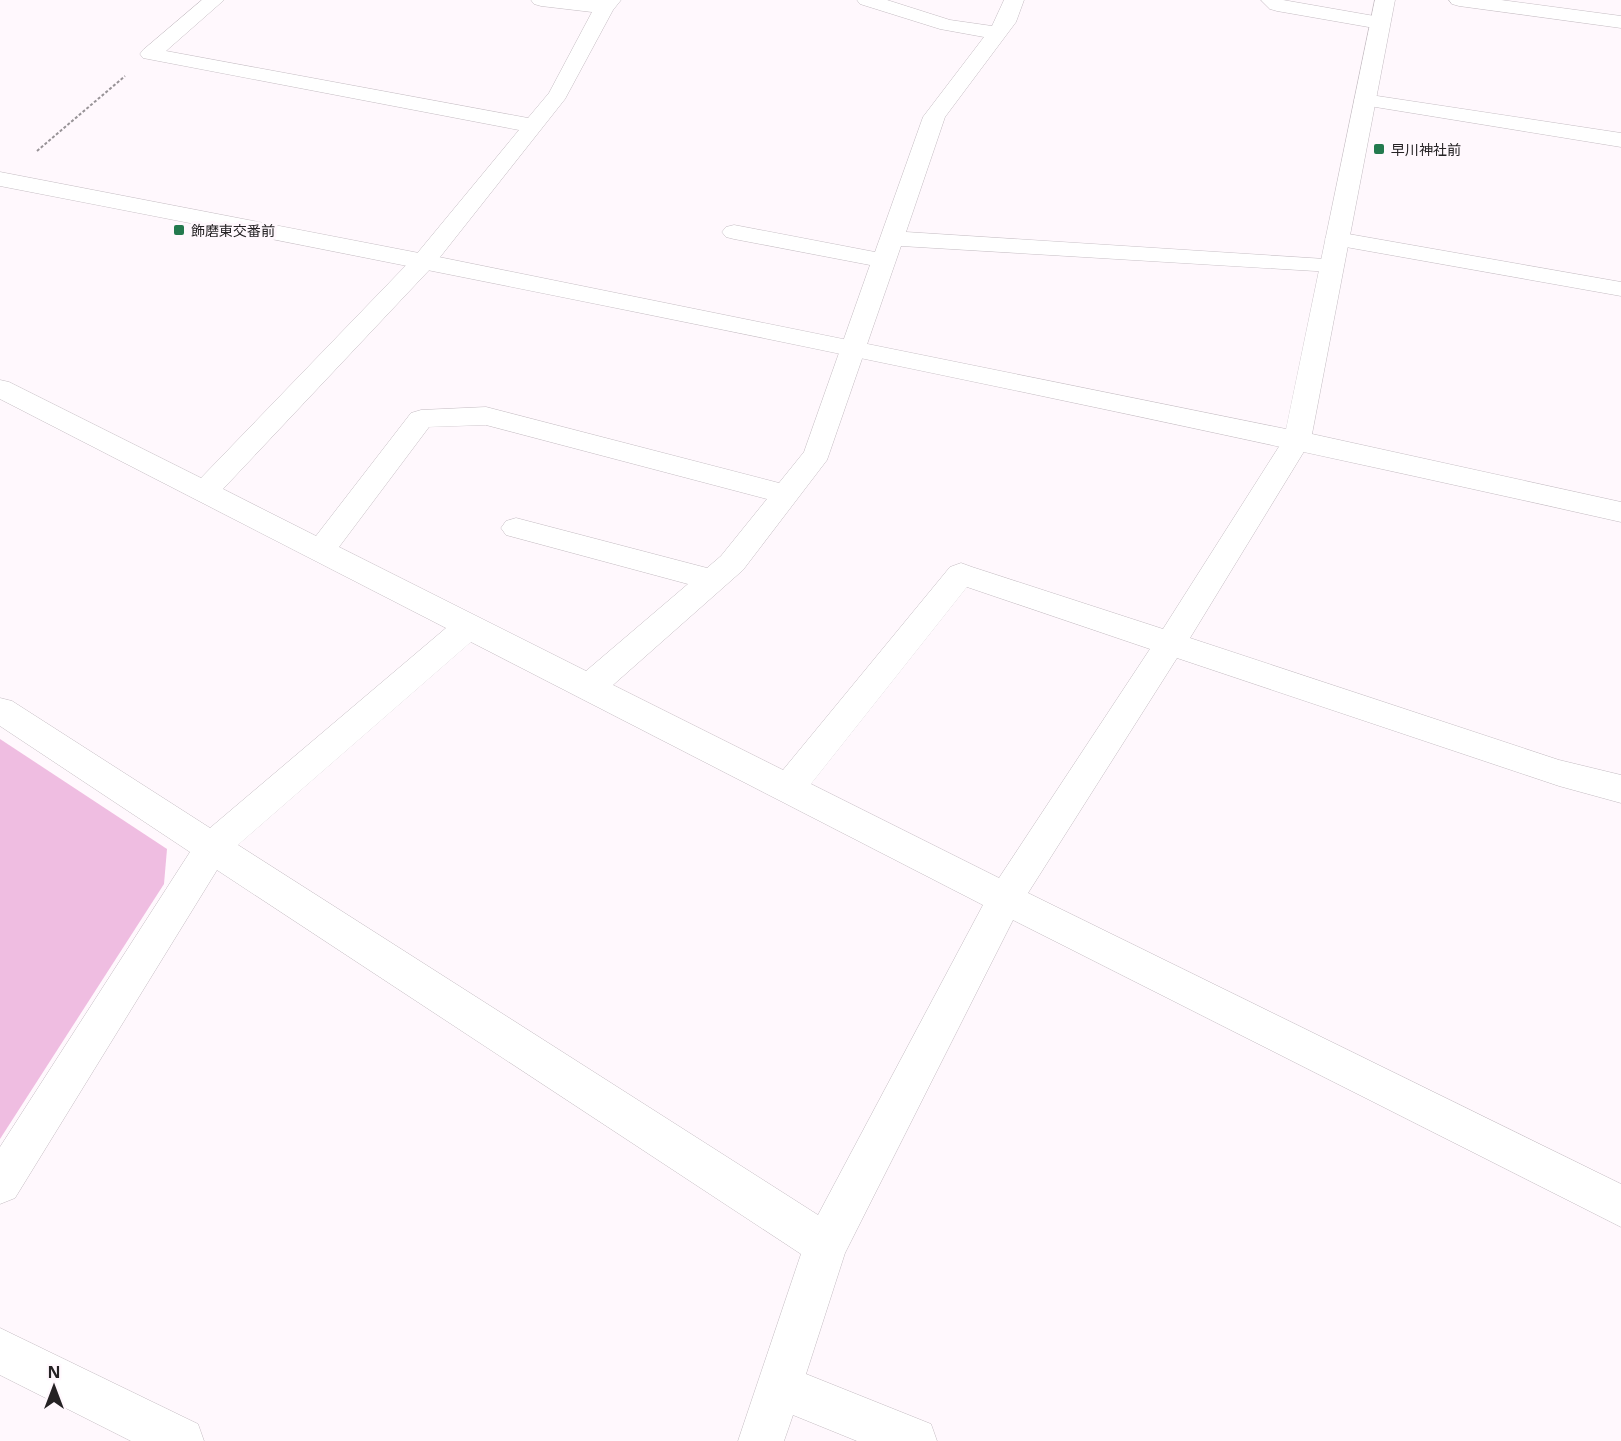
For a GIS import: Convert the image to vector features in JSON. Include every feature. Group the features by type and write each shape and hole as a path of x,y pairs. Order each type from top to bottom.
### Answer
{"street":[{"path":"150,54 214,0"},
{"path":"204,492 424,261 558,95 607,4 541,0"},
{"path":"867,0 947,25 998,33"},
{"path":"589,687 732,563 817,454 934,117 1006,22 1014,0"},
{"path":"1271,0 1277,5 1380,23"},
{"path":"761,1441 826,1245 1005,899 1170,644 1297,440 1384,0"},
{"path":"1459,0 1621,22"},
{"path":"150,54 534,126"},
{"path":"1364,100 1621,140"},
{"path":"2,181 424,261 1297,440 1621,512"},
{"path":"734,232 885,261"},
{"path":"893,238 1332,265"},
{"path":"1337,239 1621,289"},
{"path":"0,388 1005,899 1621,1206"},
{"path":"320,551 421,419 486,416 785,494"},
{"path":"1535,494 1621,504"},
{"path":"516,528 712,580"},
{"path":"788,789 961,574 1559,773 1621,789"},
{"path":"0,1184 213,846 469,626"},
{"path":"0,710 826,1245"},
{"path":"0,1351 181,1441"},
{"path":"779,1386 914,1441"}],"path":[{"path":"2,181 150,54"}],"shaded area":[{"path":"0,739 167,849 164,884 0,1139"}],"place":[{"name":"早川神社前","path":"1379,149"},
{"name":"飾磨東交番前","path":"179,230"}]}
